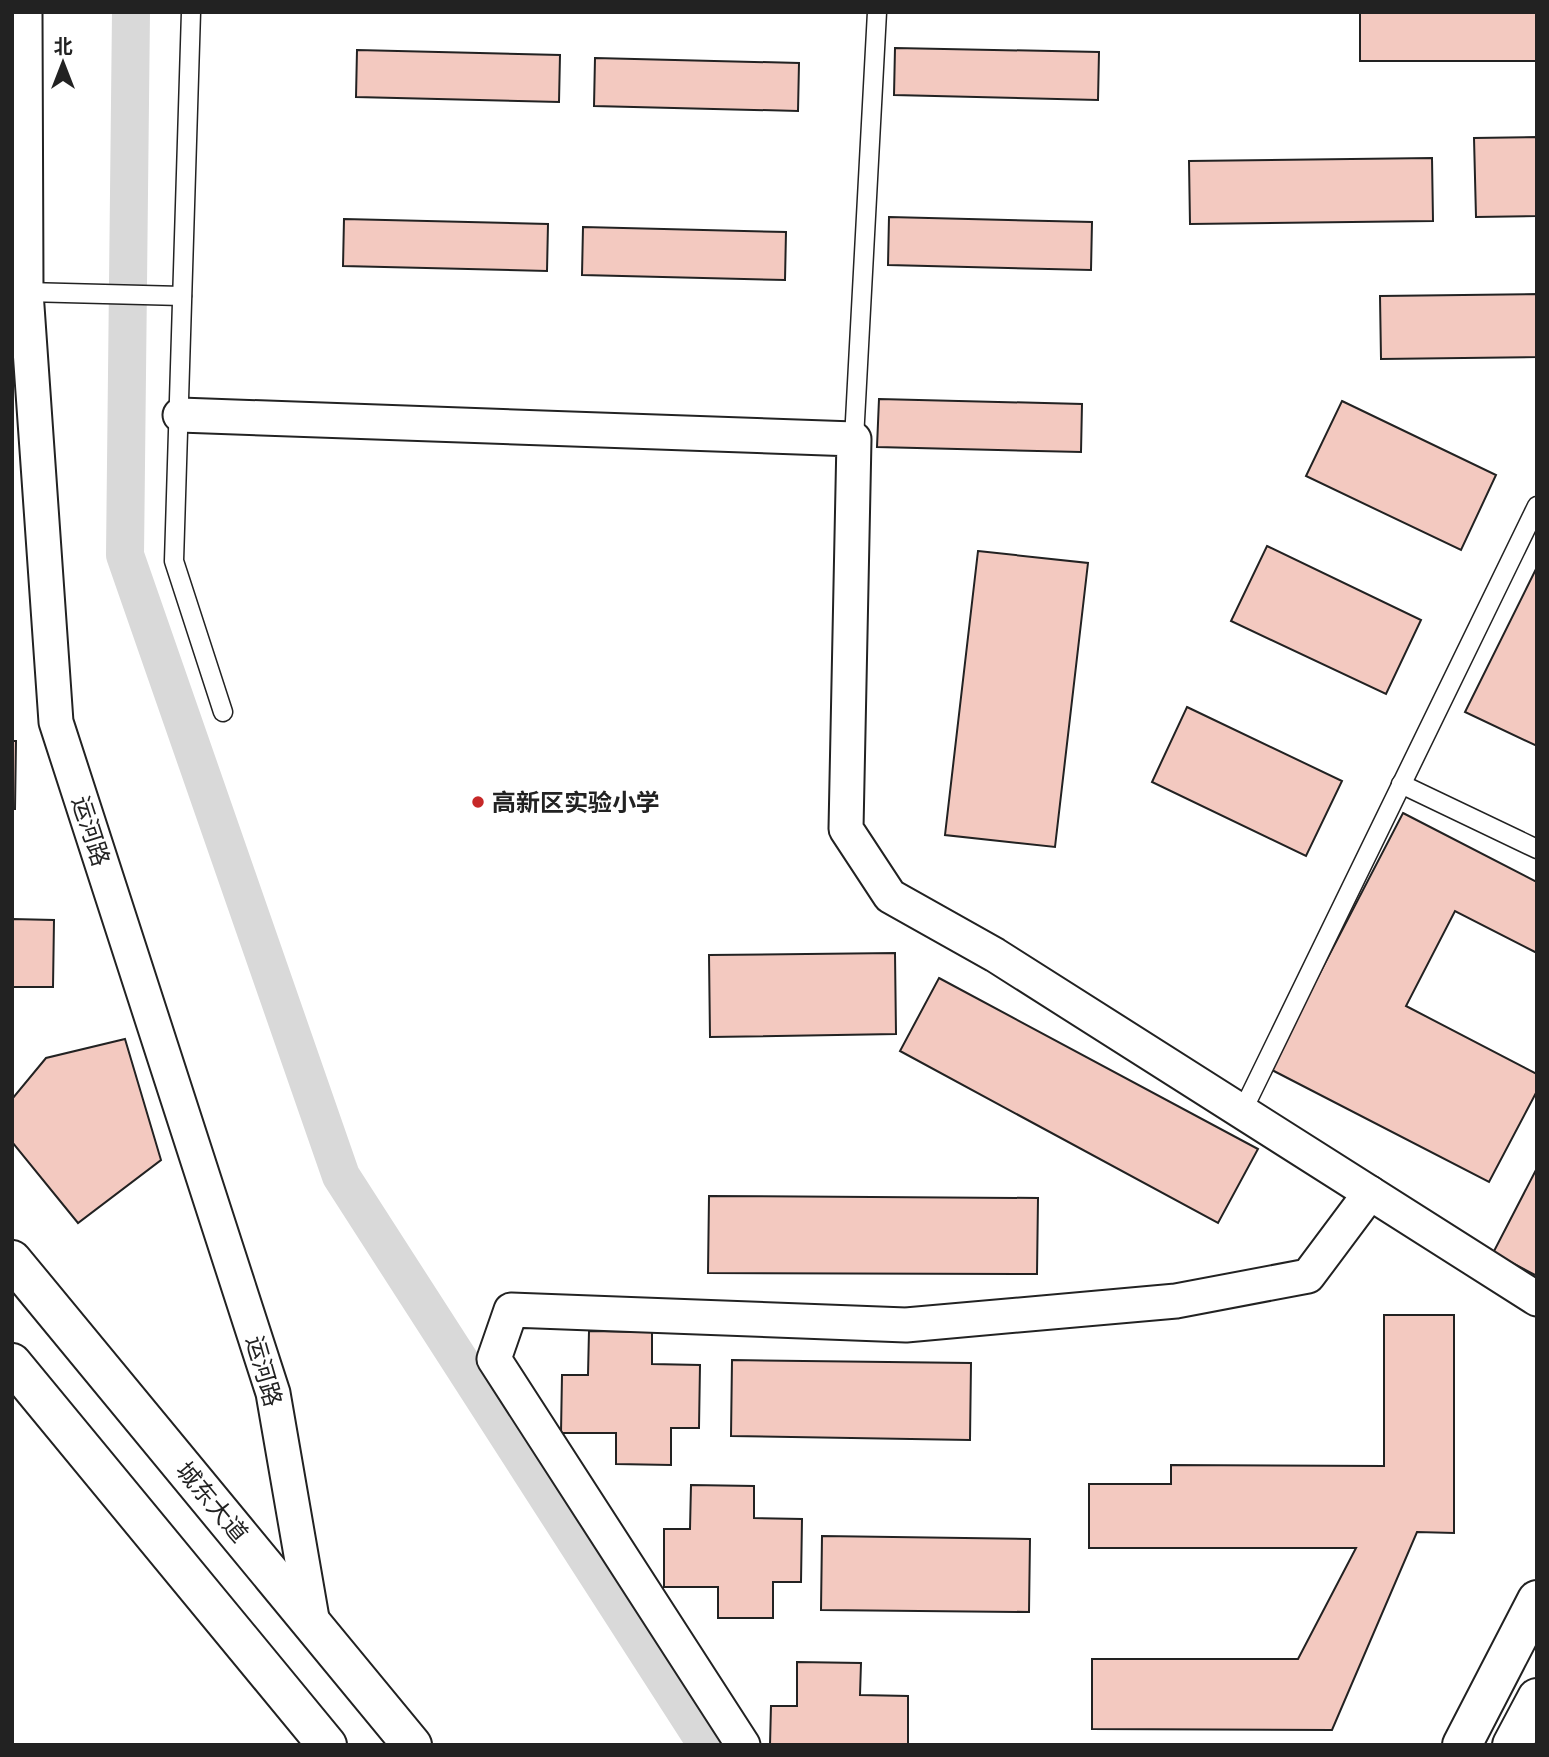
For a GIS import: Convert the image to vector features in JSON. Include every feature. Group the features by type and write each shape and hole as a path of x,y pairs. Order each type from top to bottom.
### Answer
{"main road":[{"name":"城东大道","path":"12,1260 412,1745"},
{"path":"12,1363 327,1745"},
{"path":"1461,1745 1537,1600"},
{"path":"1513,1745 1537,1698"}],"street":[{"name":"运河路","path":"25,12 26,292 56,722 273,1393 313,1624"},
{"path":"180,415 854,439 846,829 890,896 995,955 1537,1299"},
{"path":"743,1745 494,1359 511,1310 906,1325 1176,1301 1308,1276 1370,1193"}],"lane":[{"path":"191,12 174,561 223,712"},
{"path":"854,439 877,12"},
{"path":"26,292 182,296"},
{"path":"1242,1112 1537,506"},
{"path":"1402,784 1537,849"}],"building":[{"path":"1360,12 1537,12 1537,61 1360,61"},
{"path":"895,48 1099,52 1098,100 894,95"},
{"path":"357,50 560,55 559,102 356,97"},
{"path":"595,58 799,63 798,111 594,106"},
{"path":"1537,137 1537,216 1476,217 1474,138"},
{"path":"1432,158 1433,221 1190,224 1189,161"},
{"path":"889,217 1092,222 1091,270 888,265"},
{"path":"344,219 548,224 547,271 343,266"},
{"path":"583,227 786,232 785,280 582,275"},
{"path":"1537,294 1537,357 1381,359 1380,296"},
{"path":"879,399 1082,404 1081,452 877,447"},
{"path":"1342,401 1496,475 1461,550 1306,476"},
{"path":"1267,546 1421,620 1386,694 1231,621"},
{"path":"978,551 1088,563 1055,847 945,835"},
{"path":"1537,567 1537,746 1465,712"},
{"path":"1187,707 1342,781 1306,856 1152,782"},
{"path":"12,741 16,741 15,809 12,809"},
{"path":"1403,813 1537,882 1537,953 1455,911 1406,1006 1537,1074 1537,1091 1489,1182 1270,1069"},
{"path":"12,919 54,920 53,987 12,987"},
{"path":"895,953 896,1034 710,1037 709,955"},
{"path":"939,978 1258,1149 1218,1223 900,1051"},
{"path":"125,1039 161,1160 78,1223 12,1142 12,1099 46,1058"},
{"path":"1537,1168 1537,1276 1493,1253"},
{"path":"709,1196 1038,1198 1037,1274 708,1273"},
{"path":"1384,1315 1454,1315 1454,1533 1417,1532 1332,1730 1092,1729 1092,1659 1298,1659 1356,1548 1089,1548 1089,1484 1171,1484 1171,1465 1384,1466"},
{"path":"589,1331 652,1332 652,1364 700,1365 699,1428 671,1428 671,1465 616,1464 616,1433 561,1433 562,1375 588,1375"},
{"path":"732,1360 971,1363 970,1440 731,1436"},
{"path":"691,1485 754,1486 754,1518 802,1519 801,1582 773,1582 773,1618 718,1618 718,1587 664,1587 664,1529 690,1529"},
{"path":"822,1536 1030,1539 1029,1612 821,1610"},
{"path":"797,1662 861,1663 860,1695 908,1696 908,1745 770,1745 771,1706 797,1706"}],"waterway":[{"path":"131,12 125,555 341,1176 707,1745"}],"place":[{"name":"高新区实验小学","path":"478,802"}]}
